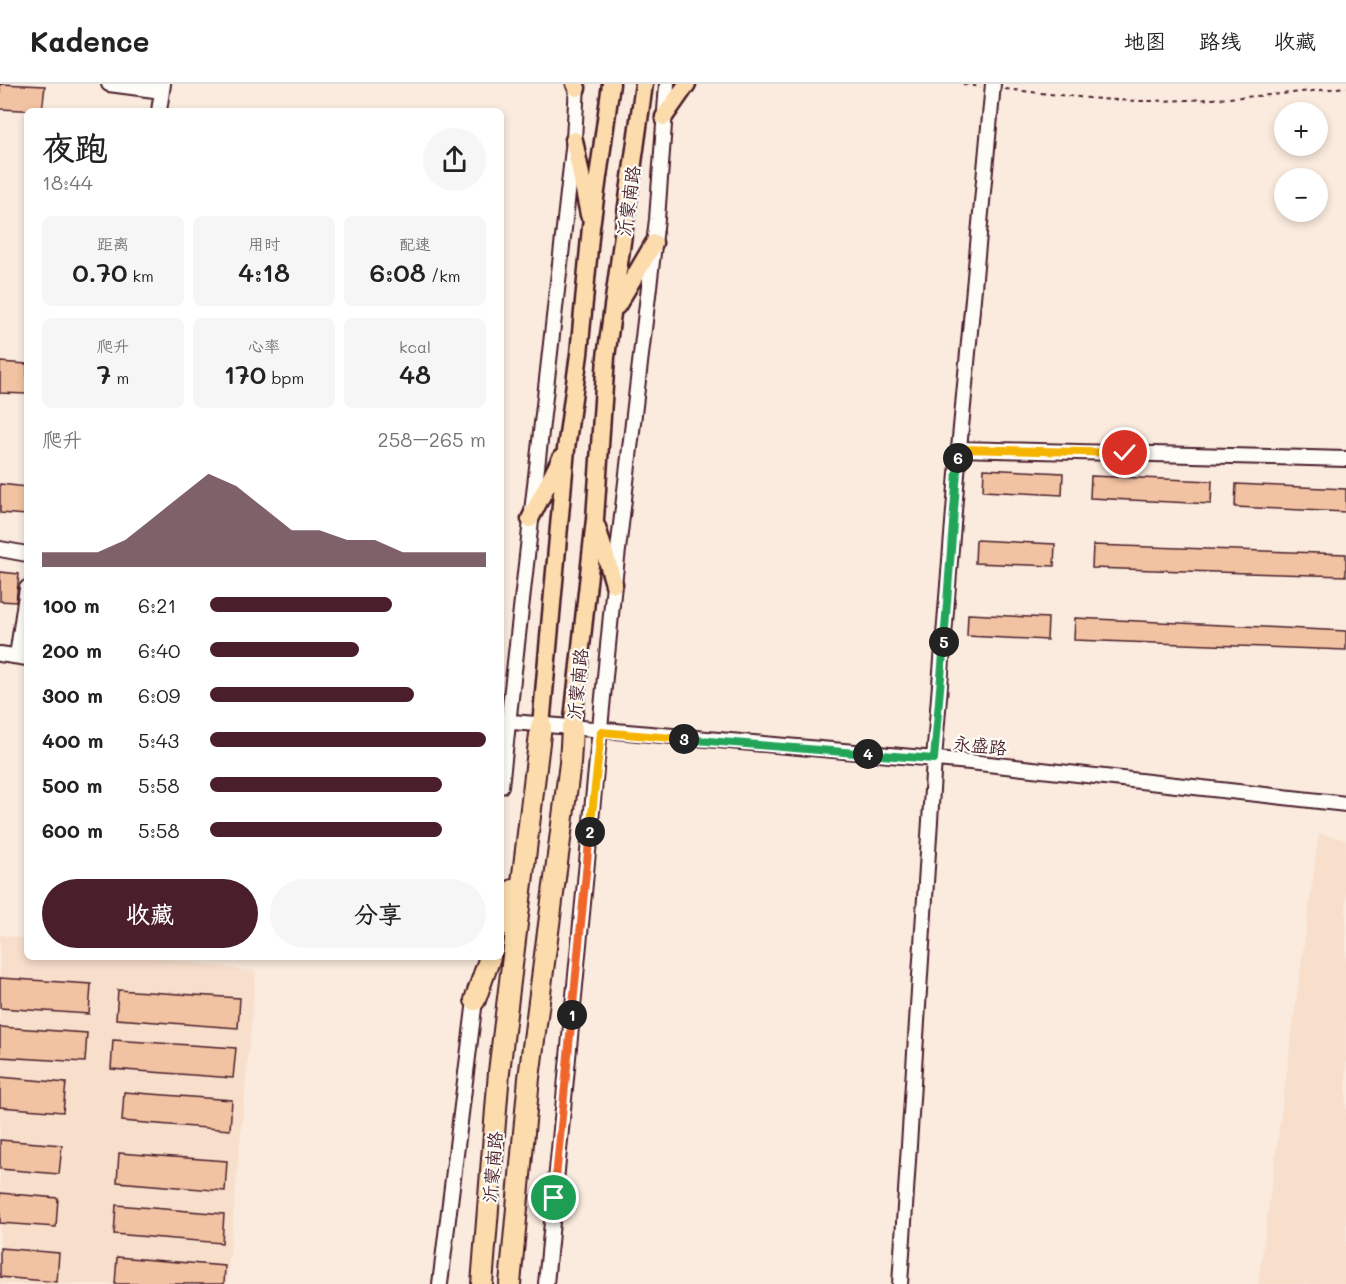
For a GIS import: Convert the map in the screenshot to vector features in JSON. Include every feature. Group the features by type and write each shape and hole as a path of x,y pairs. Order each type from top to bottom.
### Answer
{"highway":[{"name":"沂蒙南路","path":"482,1284 499,1072 541,726"},
{"name":"沂蒙南路","path":"510,1284 529,1077 570,763 572,729"},
{"path":"504,916 526,854"},
{"path":"475,1000 489,960"}],"main road":[{"name":"沂蒙南路","path":"541,726 566,449 579,354 591,227 611,84"},
{"name":"沂蒙南路","path":"572,729 595,519 606,357 644,84"},
{"path":"664,117 687,84"},
{"path":"574,140 591,227"},
{"path":"612,314 654,243"},
{"path":"530,519 566,449"},
{"path":"595,519 614,584"}],"street":[{"path":"109,84 162,88 159,108"},
{"path":"546,1284 614,584 654,243 667,84"},
{"path":"504,738 574,140 576,85"},
{"path":"900,1284 934,759 959,449 993,86"},
{"path":"959,449 1346,459"},
{"path":"0,549 24,553"},
{"path":"0,654 22,657 24,629"},
{"name":"永盛路","path":"505,722 934,759 1346,804"},
{"path":"440,1284 480,960"}],"path":[{"path":"963,84 1094,99 1150,101 1298,93 1346,87"}],"shaded area":[{"path":"1319,833 1346,840 1346,1284 1258,1284"},
{"path":"0,935 24,939 24,960 174,960 256,972 227,1284 0,1284"}],"building":[{"path":"0,84 45,86 42,108 0,109"},
{"path":"0,362 24,364 24,394 0,393"},
{"path":"984,469 1063,473 1062,495 983,491"},
{"path":"1091,476 1212,481 1211,504 1090,498"},
{"path":"0,484 24,487 24,515 0,513"},
{"path":"1236,484 1346,489 1346,512 1235,507"},
{"path":"976,540 1055,544 1054,566 975,563"},
{"path":"1093,545 1346,554 1346,576 1092,568"},
{"path":"0,572 19,574 16,602 0,601"},
{"path":"968,614 1048,618 1047,640 967,636"},
{"path":"1075,618 1346,631 1346,650 1074,640"},
{"path":"0,978 91,984 89,1014 0,1008"},
{"path":"118,990 240,998 238,1028 116,1019"},
{"path":"0,1027 87,1033 85,1062 0,1057"},
{"path":"113,1040 236,1048 233,1078 111,1069"},
{"path":"0,1077 66,1083 63,1112 0,1107"},
{"path":"124,1092 232,1100 230,1130 122,1121"},
{"path":"0,1140 62,1145 59,1174 0,1169"},
{"path":"119,1153 227,1161 225,1191 117,1182"},
{"path":"0,1193 58,1198 56,1227 0,1223"},
{"path":"116,1205 224,1214 222,1243 114,1234"},
{"path":"0,1248 59,1253 57,1282 0,1277"},
{"path":"117,1257 225,1266 224,1284 115,1284"}],"route":[{"path":"554,1198 601,732 934,759 959,449 1125,453"}]}
